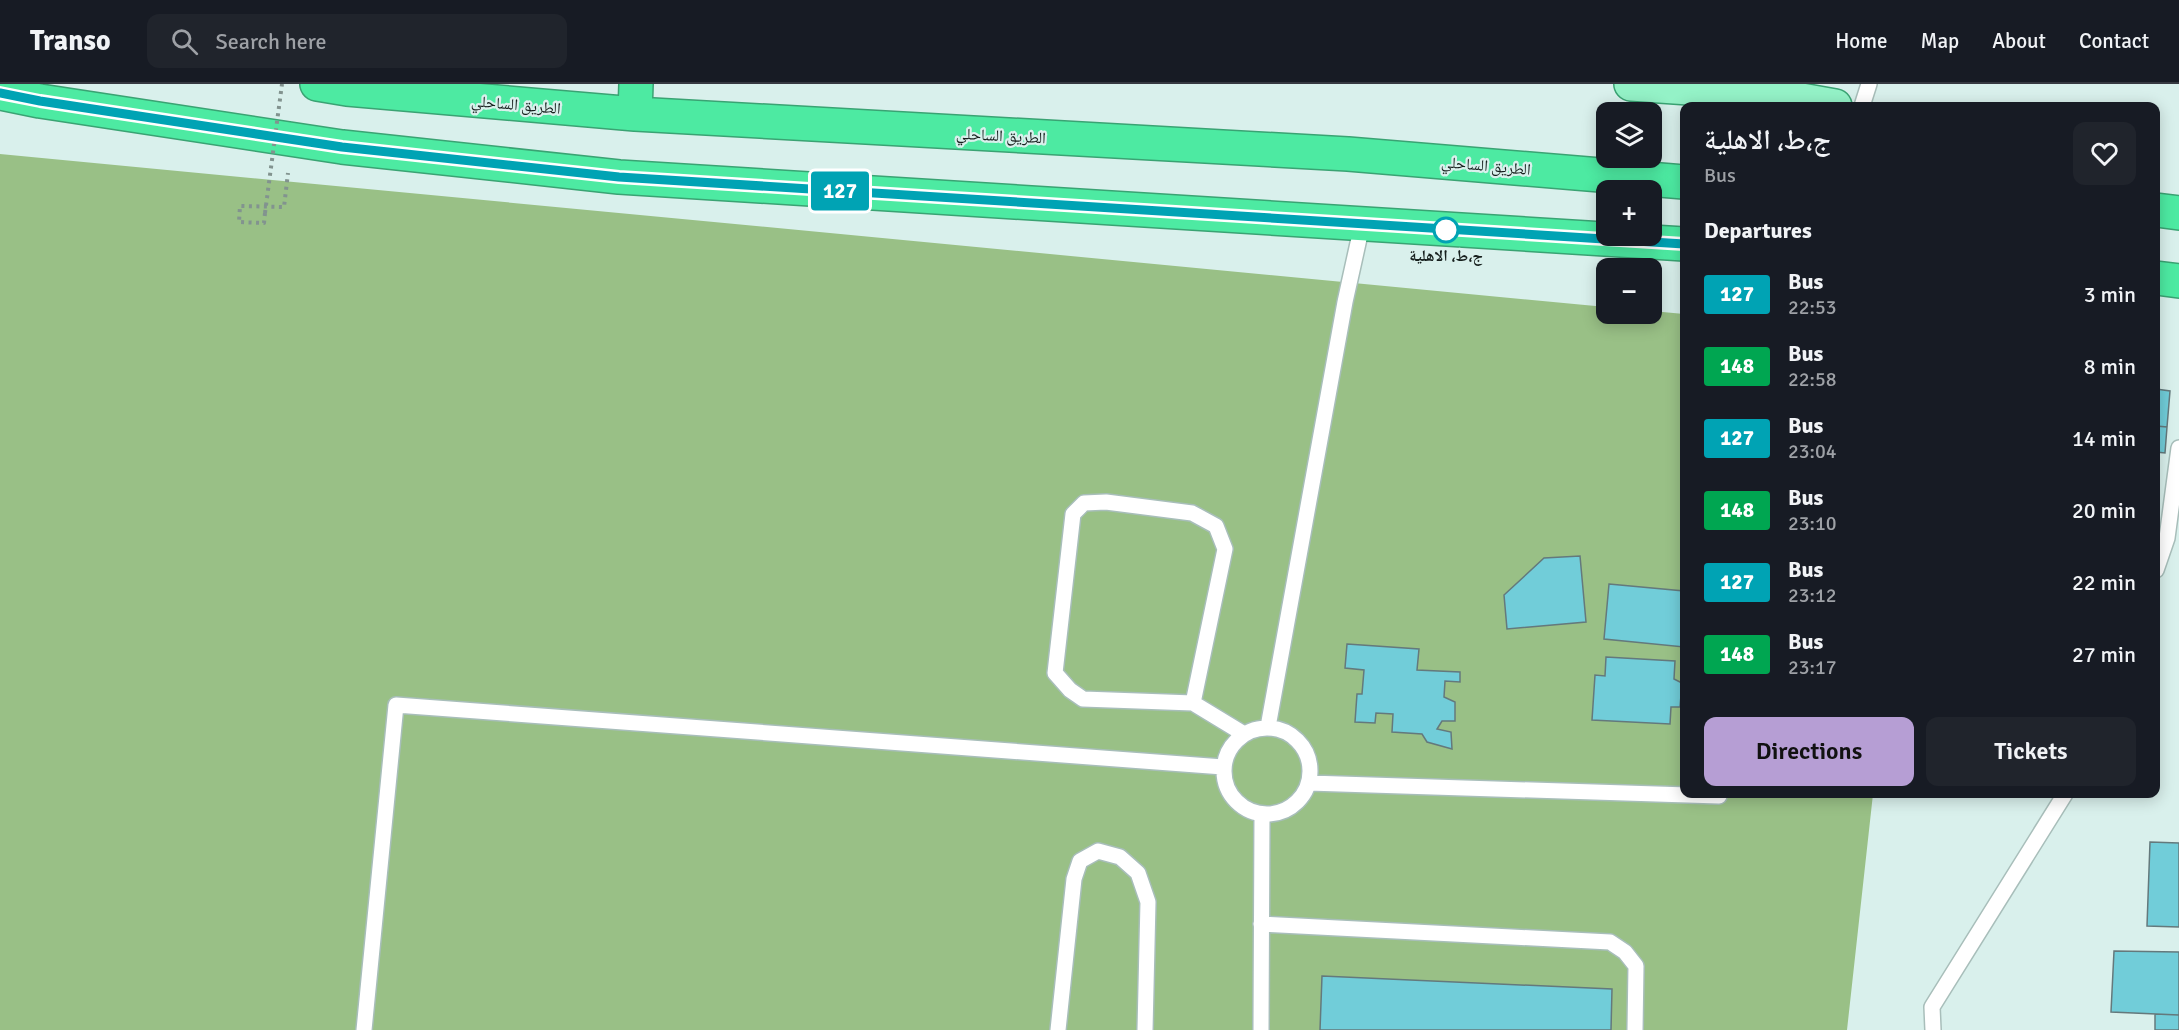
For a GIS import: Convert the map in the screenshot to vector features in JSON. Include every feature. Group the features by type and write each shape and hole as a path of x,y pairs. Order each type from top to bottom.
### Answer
{"highway":[{"name":"الطريق الساحلي","path":"332,86 635,99 1680,182"},
{"path":"0,93 342,147 619,177 1680,244"},
{"path":"2160,211 2179,213"},
{"path":"2160,279 2179,281"}],"main road":[{"path":"1631,84 1762,93 1813,102"}],"lane":[{"path":"1863,102 1869,84"},
{"path":"1268,727 1345,302 1362,225"},
{"path":"2160,563 2173,541 2179,448"},
{"path":"1193,703 1225,549 1216,526 1192,513 1106,502 1084,503 1073,514 1055,673 1070,690 1083,699 1193,703 1244,734"},
{"path":"364,1030 396,705 1223,767"},
{"path":"1268,727 1280,729 1292,735 1302,746 1308,758 1310,770 1309,783 1303,795 1294,805 1284,811 1262,814 1241,806 1232,797 1224,780 1223,767 1231,745 1253,729 1268,727"},
{"path":"1309,783 1680,795"},
{"path":"1933,1030 1932,1006 2062,798"},
{"path":"1261,1030 1262,814"},
{"path":"1058,1030 1074,879 1080,861 1098,851 1120,857 1138,873 1148,902 1145,1030"},
{"path":"1261,924 1610,942 1626,952 1636,966 1635,1030"}],"path":[{"path":"282,84 265,213 264,223 239,222 240,206 284,207"}],"green space":[{"path":"0,154 1596,306 1596,324 1662,324 1662,312 1680,314 1680,798 1873,798 1847,1030 0,1030"}],"building":[{"path":"2160,390 2170,391 2167,427 2160,426"},
{"path":"2160,426 2167,427 2165,453 2160,452"},
{"path":"1580,556 1586,622 1507,629 1504,595 1544,558"},
{"path":"1609,584 1680,591 1680,647 1604,639"},
{"path":"1347,644 1419,649 1417,670 1460,672 1460,682 1445,681 1444,697 1455,702 1455,721 1442,721 1437,729 1451,732 1452,749 1427,742 1422,734 1392,732 1393,714 1376,713 1375,723 1355,722 1357,694 1362,694 1364,670 1345,668"},
{"path":"1606,657 1675,661 1674,679 1680,682 1680,707 1671,707 1670,724 1592,720 1595,675 1605,676"},
{"path":"2150,842 2179,843 2179,927 2147,926"},
{"path":"2114,951 2179,952 2179,1015 2111,1012"},
{"path":"1322,976 1612,989 1611,1030 1320,1030"},
{"path":"2155,1014 2179,1015 2179,1030 2155,1030"}],"bus line":[{"name":"127","path":"0,93 342,147 619,177 1680,244"}],"place":[{"name":"ج،ط، الاهلية","path":"1446,230"}]}
